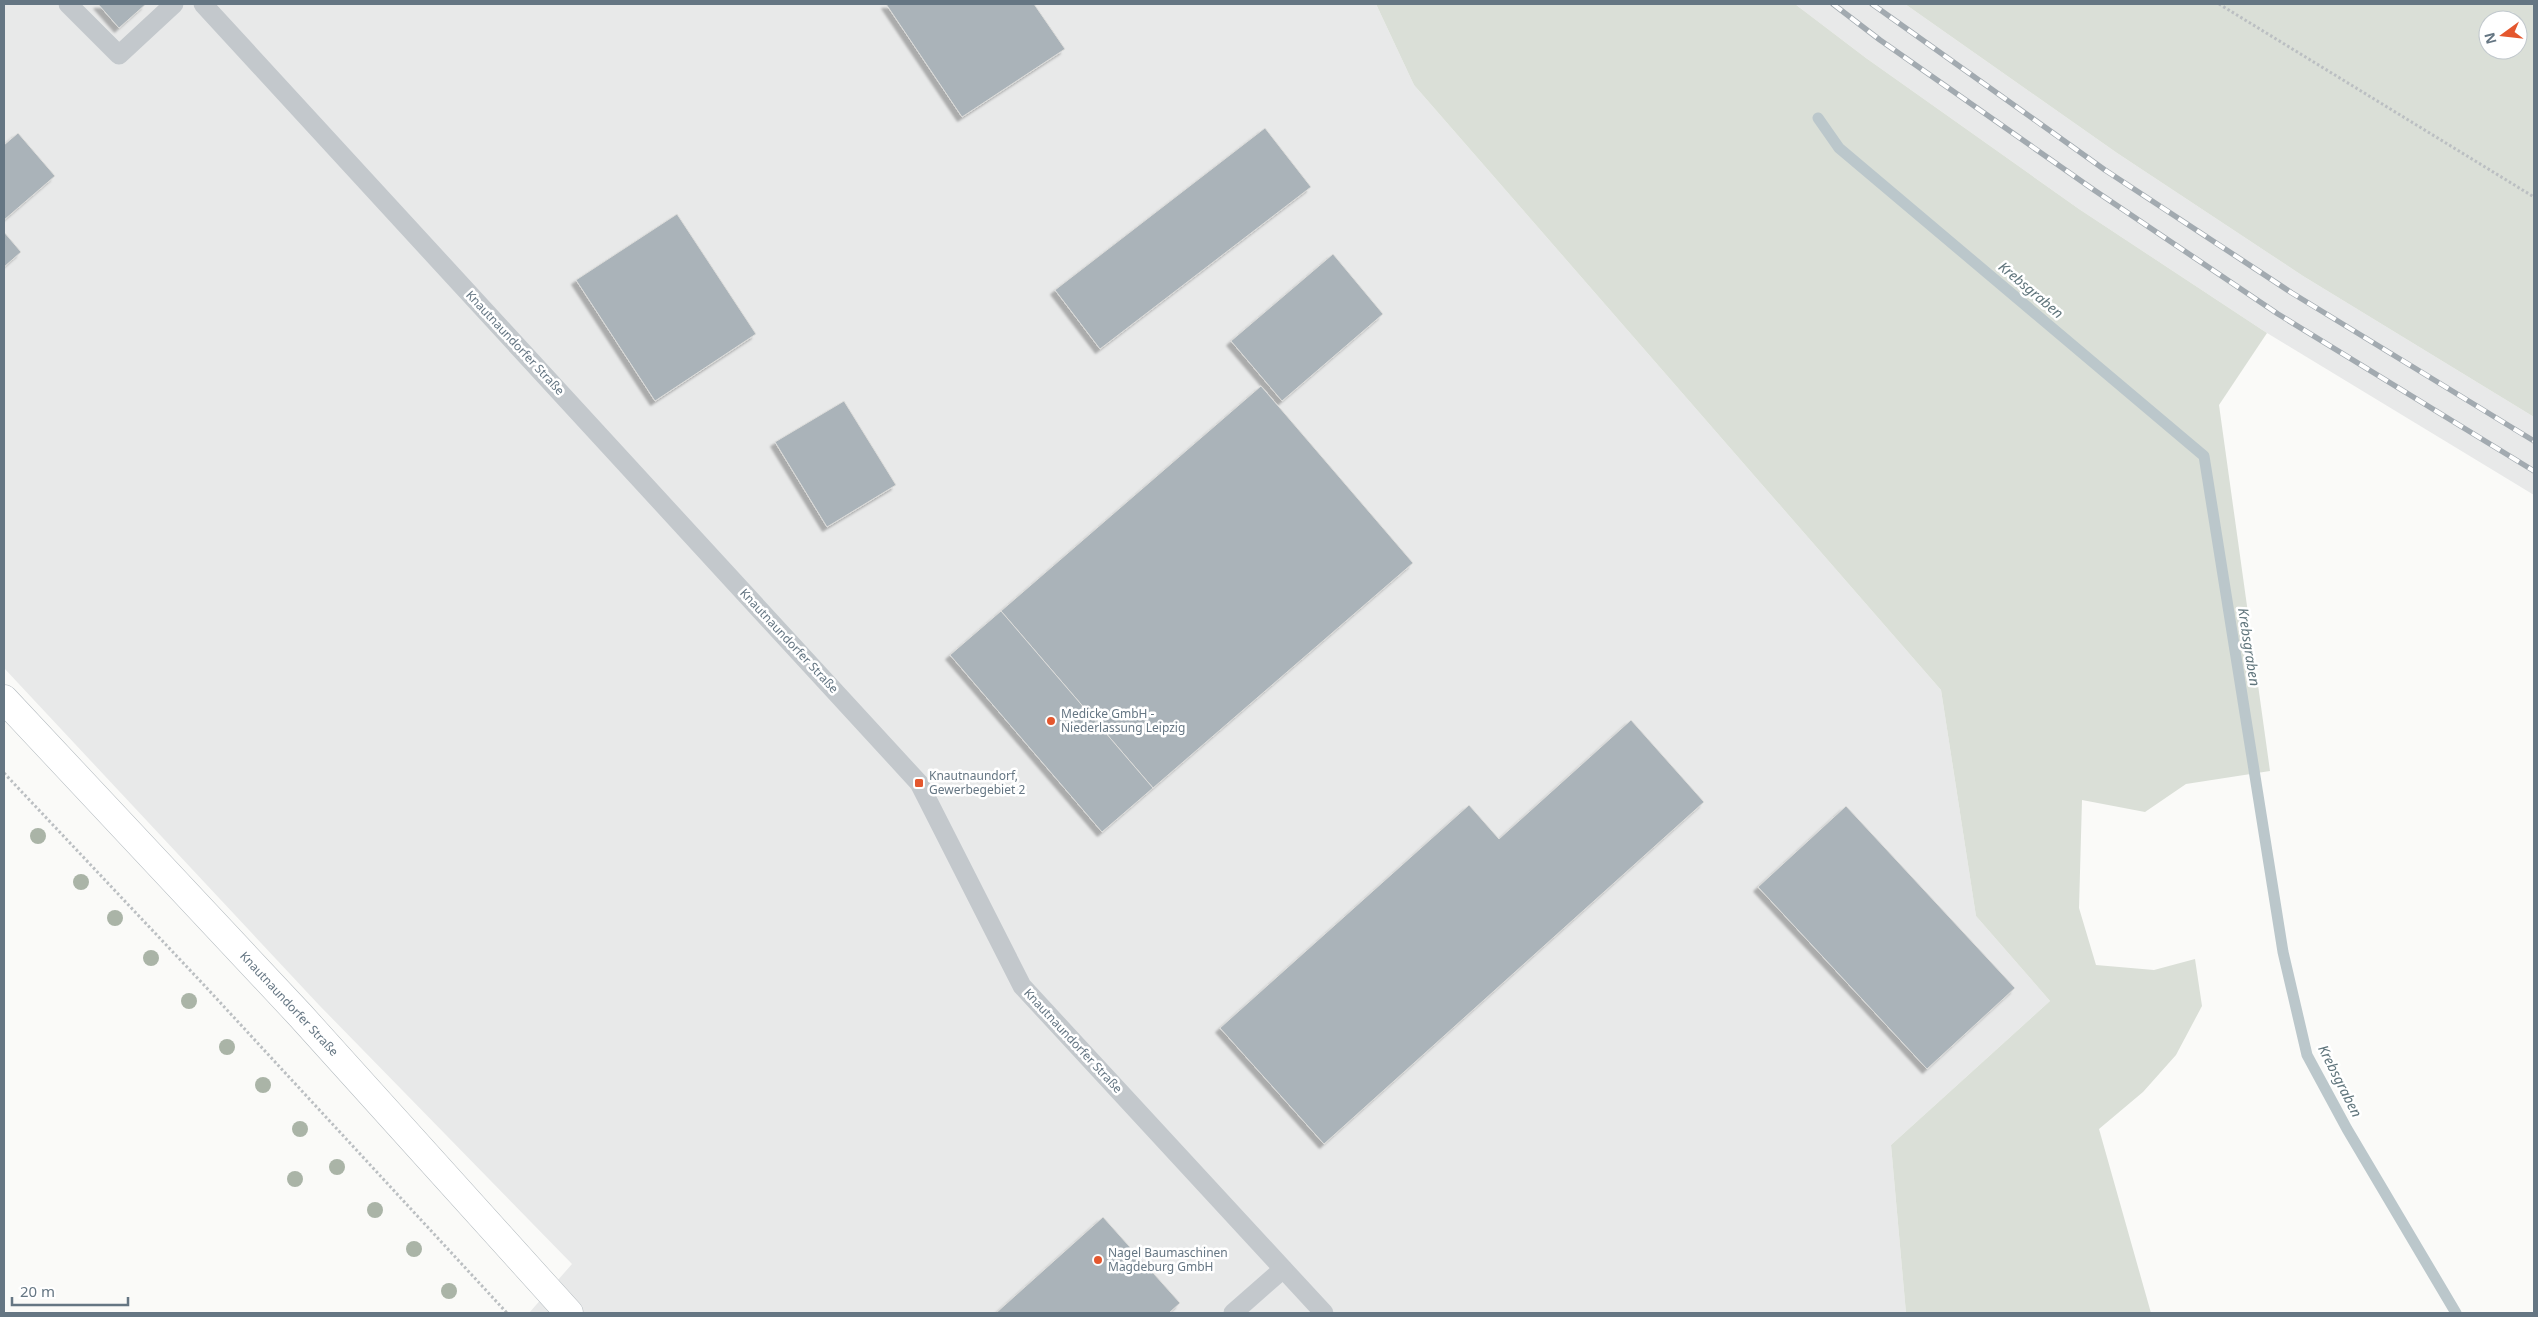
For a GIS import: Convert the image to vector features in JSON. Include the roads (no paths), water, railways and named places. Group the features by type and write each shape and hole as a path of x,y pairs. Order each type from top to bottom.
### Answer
{"main road":[{"name":"Knautnaundorfer Straße","path":"4,699 300,1015 569,1313"}],"lane":[{"path":"68,4 119,56 174,4"},
{"name":"Knautnaundorfer Straße","path":"203,4 919,783 1022,986 1324,1313"},
{"path":"1233,1313 1283,1270"}],"waterway":[{"name":"Krebsgraben","path":"1818,118 1839,148 2204,456 2283,952 2307,1055 2347,1129 2456,1313"}],"railway":[{"path":"1833,4 1880,40 2094,190 2278,314 2534,471"},
{"path":"1872,4 2105,170 2292,293 2534,441"}],"place":[{"name":"Medicke GmbH - Niederlassung Leipzig","path":"1051,721"},
{"name":"Knautnaundorf, Gewerbegebiet 2","path":"919,783"},
{"name":"Nagel Baumaschinen Magdeburg GmbH","path":"1098,1260"}]}
